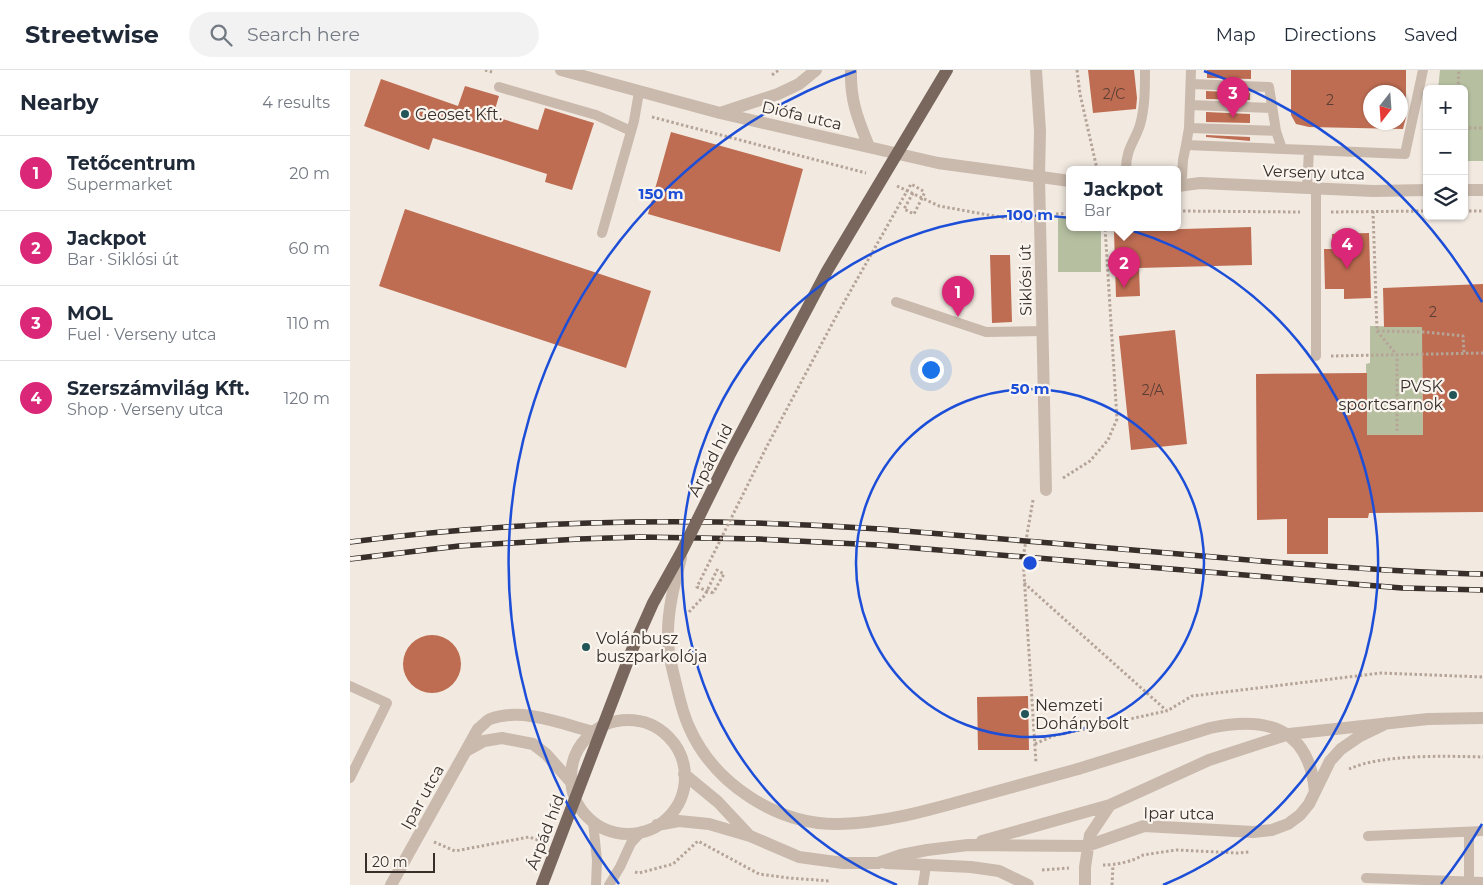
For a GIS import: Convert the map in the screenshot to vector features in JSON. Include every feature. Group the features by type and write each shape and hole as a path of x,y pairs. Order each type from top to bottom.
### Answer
{"main road":[{"name":"Árpád híd","path":"542,885 632,650 653,603 682,552 730,456 827,272 947,70"}],"street":[{"name":"Diófa utca","path":"561,70 720,113 938,163 1039,177"},
{"path":"720,113 778,94 799,84 816,70"},
{"path":"851,70 851,91 857,117 869,147"},
{"name":"Siklósi út","path":"1036,70 1040,130 1039,177 1046,490"},
{"path":"1039,177 1066,175"},
{"path":"1039,177 1066,180"},
{"name":"Verseny utca","path":"1181,180 1200,183 1373,191 1423,190"},
{"path":"1468,190 1483,190"},
{"path":"682,552 670,602 668,638 669,656 689,728 703,753 729,782 747,796 775,811 797,819 824,824 892,819 1078,768 1230,723 1251,723 1290,734 1308,761 1314,776 1315,792"},
{"name":"Ipar utca","path":"391,885 478,729 489,720 503,716 532,715 593,732"},
{"name":"Ipar utca","path":"968,845 1110,805 1209,760 1290,734 1428,719 1483,718"},
{"name":"Ipar utca","path":"629,720 656,727 670,740 678,750 683,761 684,774 682,794 678,804 669,816 657,825 642,832 634,833 608,830 593,822 580,808 571,782 572,763 586,738 610,723 629,720"},
{"name":"Ipar utca","path":"657,825 679,821 709,824 750,836 799,857 843,863 878,863 900,855 968,845 1088,846 1144,826 1243,832 1272,830 1288,824 1300,815 1315,792 1330,761 1341,749 1360,736 1387,723"},
{"name":"Ipar utca","path":"466,751 484,742 502,738 533,744 546,754 571,782"},
{"name":"Ipar utca","path":"684,774 718,802 750,836"},
{"path":"1085,885 1085,867 1090,835 1110,805"},
{"path":"878,863 971,867 999,871 1028,885"}],"lane":[{"path":"1126,166 1126,157 1140,125 1145,103 1145,70"},
{"path":"1181,170 1189,128 1191,70"},
{"path":"1186,144 1405,154 1423,70"},
{"path":"1191,84 1269,87 1276,131 1282,149"},
{"path":"499,88 596,115 631,132"},
{"path":"602,233 636,113 639,92"},
{"path":"1190,104 1272,108"},
{"path":"1189,128 1276,131"},
{"path":"1309,150 1316,356"},
{"path":"896,302 986,332 1043,331"},
{"path":"350,686 386,703 350,778"},
{"path":"593,822 597,860 596,885"},
{"path":"1368,836 1483,831"},
{"path":"609,885 631,844 642,832"},
{"path":"1469,832 1469,882"},
{"path":"923,885 926,866"},
{"path":"1366,878 1483,882"}],"path":[{"path":"485,70 494,73"},
{"path":"1077,70 1080,94 1096,166"},
{"path":"1458,85 1459,70"},
{"path":"636,113 860,171 869,175"},
{"path":"1468,128 1483,128"},
{"path":"683,618 704,595 716,570 724,574 713,593 697,587 766,448 838,313 911,184 925,192 914,214 904,209 913,193"},
{"path":"896,186 939,206 1023,221 1023,230"},
{"path":"1373,191 1377,331 1397,355 1397,431"},
{"path":"1468,211 1483,210"},
{"path":"1040,214 1066,214"},
{"path":"1037,772 1024,583 1025,542 1033,498 1090,461 1108,440 1117,419 1105,231"},
{"path":"1377,331 1425,332 1463,336 1464,353"},
{"path":"1316,356 1483,353"},
{"path":"1024,583 1167,711"},
{"path":"1035,744 1053,736 1167,711 1192,696 1381,672 1483,677"},
{"path":"419,836 454,851 529,838 546,843"},
{"path":"620,867 639,873 673,864 698,841 759,874 834,882"},
{"path":"1041,846 1042,870"},
{"path":"1112,885 1113,865"}],"green space":[{"path":"1440,70 1483,70 1483,161 1468,161 1468,85 1438,85"},
{"path":"1058,218 1066,218 1066,231 1101,231 1101,272 1058,272"},
{"path":"1370,326 1428,327 1483,355 1422,355 1423,435 1367,435 1366,364 1370,363"}],"building":[{"path":"1088,70 1134,70 1137,98 1136,109 1093,113"},
{"path":"1207,70 1251,70 1251,79 1207,78"},
{"path":"1291,70 1406,70 1406,85 1363,85 1363,128 1309,127 1296,124 1291,115"},
{"path":"381,79 458,106 465,86 499,96 493,116 538,130 545,108 594,123 572,190 545,182 547,174 433,138 429,150 364,126"},
{"path":"1206,91 1250,93 1250,100 1206,99"},
{"path":"1206,112 1250,114 1250,123 1206,122"},
{"path":"671,132 803,169 780,252 648,214"},
{"path":"1206,135 1250,137 1250,141 1206,137"},
{"path":"405,209 651,291 626,368 379,286"},
{"path":"1251,227 1252,265 1139,268 1140,296 1116,297 1114,231 1181,231 1181,229"},
{"path":"1369,233 1371,298 1344,299 1344,289 1325,289 1324,249 1333,249 1332,234"},
{"path":"990,255 1010,255 1012,322 992,323"},
{"path":"1483,284 1483,512 1369,513 1368,518 1328,518 1328,554 1287,554 1287,519 1257,520 1256,374 1367,373 1367,435 1423,435 1422,327 1384,327 1383,288"},
{"path":"1175,330 1187,444 1131,450 1119,336"},
{"path":"432,635 443,637 453,643 459,653 461,664 459,675 453,685 443,691 432,693 421,691 411,685 405,675 403,664 405,653 411,643 421,637"},
{"path":"1028,696 1029,750 978,750 977,697"}],"railway":[{"path":"350,542 416,534 548,525 615,522 747,523 880,529 1272,562 1403,571 1483,574"},
{"path":"350,559 459,546 579,539 639,537 759,539 878,545 1402,588 1483,590"}],"place":[{"name":"Geoset Kft.","path":"405,114"},
{"name":"MOL","path":"1233,118"},
{"name":"Szerszámvilág Kft.","path":"1347,269"},
{"name":"Jackpot","path":"1124,288"},
{"name":"Tetőcentrum","path":"958,317"},
{"name":"PVSK sportcsarnok","path":"1453,395"},
{"name":"Volánbusz buszparkolója","path":"586,647"},
{"name":"Nemzeti Dohánybolt","path":"1025,714"}]}
